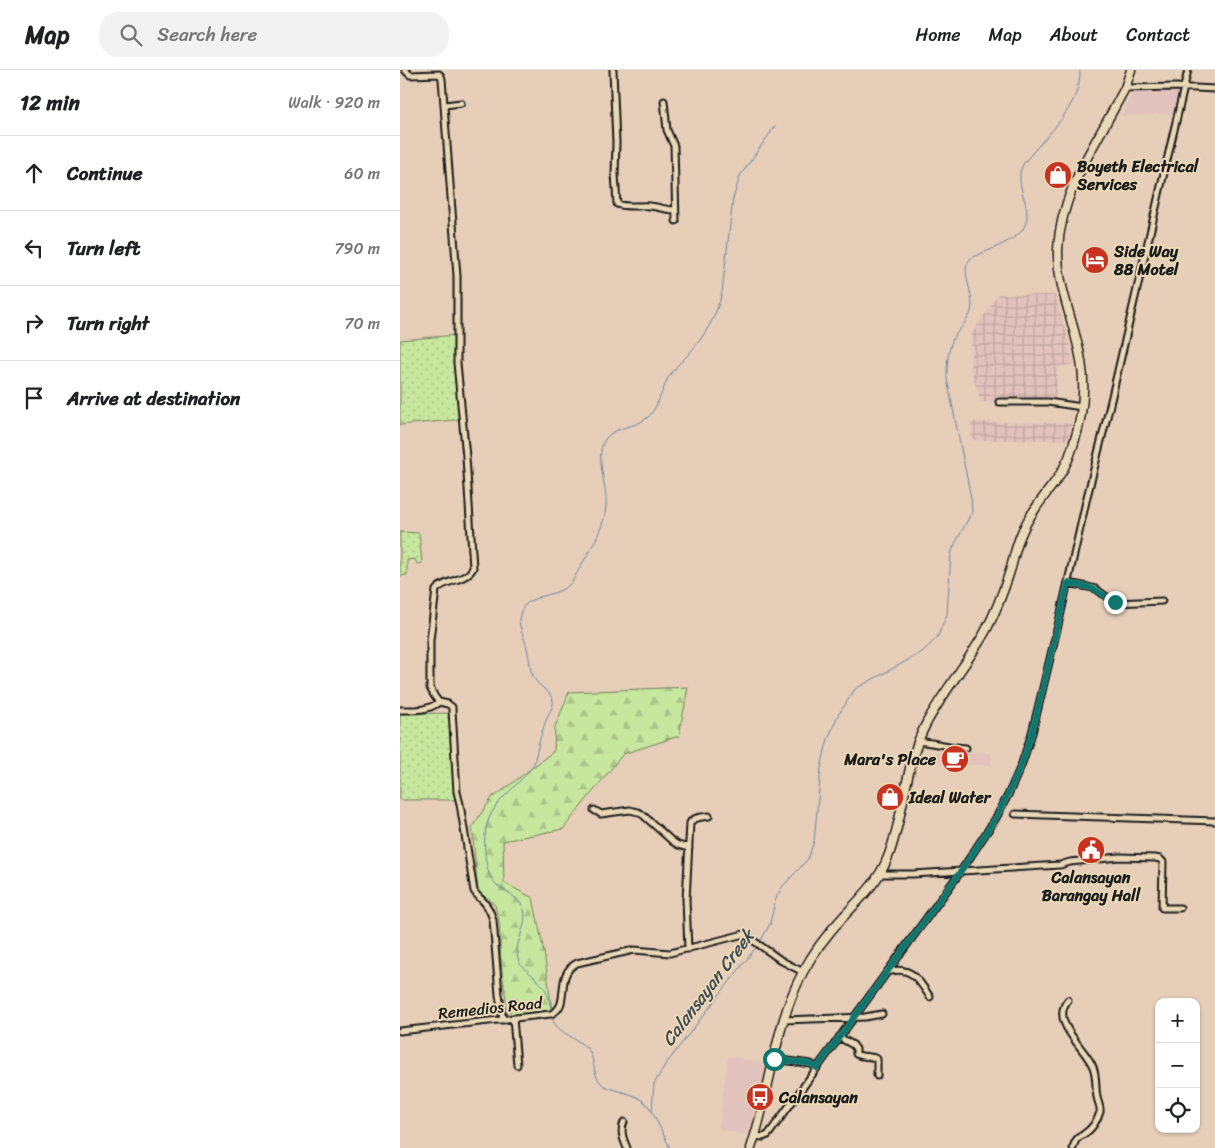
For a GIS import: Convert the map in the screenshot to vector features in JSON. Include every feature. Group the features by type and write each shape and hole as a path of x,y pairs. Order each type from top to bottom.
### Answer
{"highway":[{"path":"751,1148 784,1020 795,988 811,957 880,874 894,840 910,765 918,742 933,710 985,631 1004,590 1023,530 1038,504 1055,482 1070,454 1082,407 1083,380 1078,344 1065,303 1060,275 1058,249 1060,232 1064,213 1075,181 1124,88 1131,70"}],"street":[{"path":"613,70 617,204 675,210"},
{"path":"755,1136 763,1137 768,1135 961,871 996,818 1021,766 1032,733 1068,583 1188,70"},
{"path":"404,72 410,75 437,71 441,76 458,276 457,363 465,444 473,568 472,572 467,575 438,587 435,595 430,640 430,688 434,697 452,707 457,792 474,891 490,910 493,920 503,1020"},
{"path":"1124,88 1215,89"},
{"path":"664,101 667,130 674,146 676,222"},
{"path":"444,105 461,103"},
{"path":"999,402 1048,402 1082,407"},
{"path":"1068,583 1096,590 1115,602 1162,601"},
{"path":"400,710 429,708 440,702"},
{"path":"918,742 966,748"},
{"path":"594,810 601,814 630,810 638,812 672,841 688,848"},
{"path":"1015,814 1215,821"},
{"path":"688,949 686,900 689,829 692,820 709,816"},
{"path":"880,874 913,874 1060,865 1070,862 1119,857 1155,858 1163,862 1162,908 1180,908"},
{"name":"Remedios Road","path":"400,1031 551,1014 556,1012 561,1004 566,973 571,966 577,962 634,950 670,953 744,934 772,955 803,972"},
{"path":"886,972 897,969 914,974 930,996"},
{"path":"1068,1000 1063,1009 1064,1021 1072,1037 1093,1067 1096,1077 1097,1098 1100,1106 1098,1118 1085,1134 1077,1138 1073,1148"},
{"path":"784,1020 865,1017 882,1014"},
{"path":"513,1018 517,1066"},
{"path":"839,1037 853,1045 856,1049 856,1054 859,1056 876,1059 876,1076"},
{"path":"774,1059 811,1064 817,1068"},
{"path":"624,1122 622,1135 626,1148"}],"shaded area":[{"path":"1136,90 1181,90 1176,113 1122,116 1132,93 1136,93"},
{"path":"998,294 1055,295 1074,365 1058,366 1055,400 981,402 970,367 972,334"},
{"path":"971,422 1072,423 1068,440 972,440"},
{"name":"Mara's Place","path":"921,753 991,753 991,765 917,764"},
{"path":"728,1056 766,1064 748,1135 719,1129"}],"green space":[{"path":"456,335 465,419 400,425 400,340"},
{"path":"400,532 419,533 422,563 417,564 415,559 407,560 407,575 400,576"},
{"path":"688,687 679,736 623,754 563,829 503,841 504,883 533,898 544,952 552,1010 511,1015 506,1000 501,962 499,921 495,905 478,891 472,827 494,795 494,797 554,751 555,727 569,692"},
{"path":"451,713 455,800 400,800 400,714"}],"waterway":[{"name":"Calansayan Creek","path":"760,942 770,924 775,901 782,887 808,859 814,841 821,768 827,742 837,717 855,689 921,653 937,638 947,614 951,554 972,512 971,498 947,379 950,347 954,337 971,311 972,305 966,270 967,263 971,258 1014,238 1023,229 1027,214 1020,184 1021,169 1023,164 1058,124 1071,104 1079,82 1080,70"},
{"path":"551,1011 544,987 521,965 518,958 518,944 525,917 522,905 494,882 487,868 485,853 487,824 492,813 532,767 544,726 553,705 550,695 538,684 532,674 519,617 524,606 530,601 555,593 572,582 602,526 606,506 601,462 602,445 610,434 637,424 651,414 670,375 694,348 709,326 717,310 722,292 733,199 740,176 775,126"},
{"name":"Calansayan Creek","path":"670,1148 652,1111 654,1084 665,1065 758,945"},
{"path":"552,1017 557,1027 582,1043 589,1051 596,1074 602,1084 640,1099 651,1110"}],"place":[{"name":"Boyeth Electrical Services","path":"1058,175"},
{"name":"Side Way 88 Motel","path":"1095,260"},
{"name":"Mara's Place","path":"955,759"},
{"name":"Ideal Water","path":"890,797"},
{"name":"Calansayan Barangay Hall","path":"1091,850"},
{"name":"Calansayan","path":"760,1097"}],"route":[{"path":"774,1059 811,1064 817,1068 961,871 996,818 1021,766 1032,733 1068,583 1096,590 1115,602"}]}
